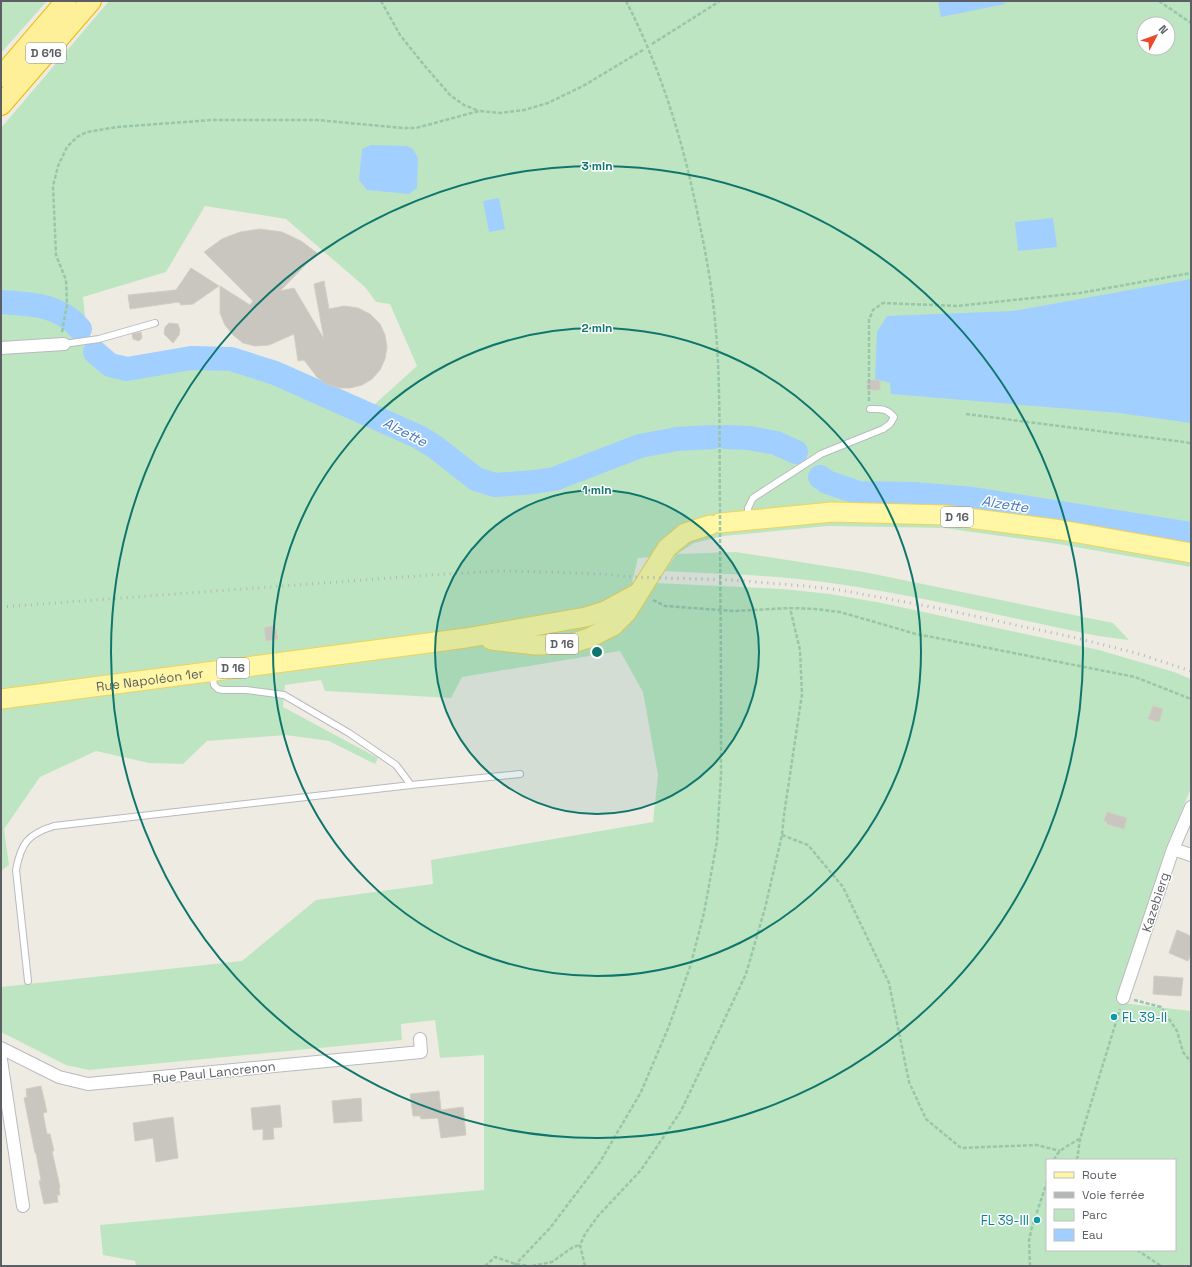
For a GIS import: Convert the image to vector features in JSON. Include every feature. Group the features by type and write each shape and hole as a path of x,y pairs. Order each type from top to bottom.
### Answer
{"highway":[{"name":"D 616","path":"1,76 66,1"},
{"name":"D 616","path":"1,105 91,1"}],"main road":[{"name":"D 16","path":"638,593 667,548 686,532 715,524 832,512 945,515 1061,530 1191,552"},
{"name":"Rue Napoléon 1er","path":"1,699 466,638 536,645 570,644 590,638 613,626 627,612 638,593"}],"street":[{"path":"1,348 64,344"},
{"name":"Kazebierg","path":"1124,998 1173,849 1191,807"},
{"path":"1173,849 1191,855"},
{"name":"Rue Paul Lancrenon","path":"1,1048 59,1077 88,1084 421,1052 420,1039"},
{"path":"1,1060 23,1206"}],"lane":[{"path":"64,344 99,339 155,324"},
{"path":"749,520 748,508 753,498 821,454 883,429 890,424 894,417 889,412 880,409 870,409"},
{"path":"212,671 214,685 218,689 246,690 284,695 349,733 396,765 411,784"},
{"path":"28,981 16,870 19,854 27,840 39,831 54,826 411,784 520,774"}],"path":[{"path":"381,1 400,34 450,95 464,105 480,111 501,113 524,110 548,103 583,86 643,50"},
{"path":"515,1265 550,1228 600,1162 641,1092 669,1026 690,967 704,913 716,841 721,774 721,710 719,384 715,320 707,258 680,136 660,77 626,1"},
{"path":"652,44 720,1"},
{"path":"1159,1 1191,23"},
{"path":"62,329 67,305 66,280 56,255 53,186 58,166 68,147 77,137 87,132 117,127 212,120 317,120 416,128 480,111"},
{"path":"870,409 869,320 874,310 883,303 957,306 1080,293 1191,273"},
{"path":"966,414 1191,442"},
{"path":"638,593 665,606 734,611 790,608 840,612 916,634 1135,677 1191,699"},
{"path":"585,1266 580,1245 584,1234 598,1216 641,1170 681,1111 746,974 765,908 782,835 802,694 800,650 790,608"},
{"path":"782,835 808,845 843,887 889,983 909,1082 926,1119 961,1148 1037,1145 1060,1151"},
{"path":"1077,1159 1080,1139 1124,998 1161,1007 1177,1031 1183,1052 1191,1062"},
{"path":"1054,1159 1060,1151 1080,1139"},
{"path":"1030,1266 1029,1240 1046,1185"},
{"path":"532,1266 552,1262 573,1247 580,1245"},
{"path":"1138,1251 1161,1266"},
{"path":"485,1266 495,1257 515,1265 529,1266"}],"green space":[{"path":"1,1 47,1 1,53"},
{"path":"109,1 1191,1 1191,567 1058,544 944,528 828,526 724,536 694,543 677,554 736,552 864,572 1113,623 1129,640 1098,636 865,588 769,576 665,571 676,555 638,558 632,582 783,589 830,594 882,603 1099,650 1174,672 1191,679 1191,788 1166,848 1119,993 1122,1003 1191,1011 1191,1266 136,1266 135,1261 103,1255 100,1225 484,1190 484,1055 440,1058 435,1020 401,1024 402,1040 89,1070 66,1065 1,1032 1,987 242,961 316,900 433,884 431,860 653,822 658,775 643,692 620,651 462,677 451,698 325,691 321,680 285,685 283,707 378,758 375,764 329,741 286,735 207,741 183,764 149,763 96,751 40,777 4,829 9,865 1,871 1,128","holes":["205,206 286,219 365,287 376,302 390,304 417,366 365,413 275,373 231,359 191,358 127,369 110,365 95,352 80,329 86,326 83,297 166,272","586,617 613,626 590,638"]}],"water":[{"path":"938,1 1004,1 1005,4 941,17"},
{"path":"371,145 407,146 413,149 418,158 417,188 409,194 367,190 359,180 362,149"},
{"path":"499,198 505,229 489,232 483,201"},
{"path":"1053,218 1057,247 1018,251 1015,222"},
{"path":"1191,279 1191,423 1119,413 891,394 890,383 875,380 877,332 887,316 1013,311"}],"building":[{"path":"260,229 282,232 301,241 317,253 280,291 294,288 324,339 314,284 324,281 329,309 344,306 358,308 370,314 380,324 385,335 387,347 385,359 380,370 372,379 362,385 350,388 338,388 326,384 317,377 304,360 298,361 294,334 269,345 255,346 243,343 233,335 225,325 220,313 220,286 250,305 253,301 204,252 222,239 240,232"},
{"path":"191,268 219,286 193,304 181,305 179,302 130,309 128,295 176,290"},
{"path":"169,323 178,324 180,330 179,335 173,343 164,334 165,327"},
{"path":"141,332 142,337 139,341 133,339 132,334"},
{"path":"867,380 880,380 880,390 867,390"},
{"path":"275,625 278,639 266,641 264,628"},
{"path":"1153,706 1163,709 1159,722 1148,719"},
{"path":"1107,812 1127,818 1124,829 1107,824 1107,822 1104,821"},
{"path":"1177,930 1191,936 1191,954 1188,961 1169,953"},
{"path":"1154,976 1183,978 1181,996 1153,994"},
{"path":"41,1086 47,1112 43,1113 47,1134 50,1134 54,1151 52,1151 60,1187 60,1195 57,1195 58,1202 44,1204 39,1181 41,1180 36,1153 24,1098 27,1097 26,1089"},
{"path":"439,1091 441,1110 463,1107 466,1135 441,1138 438,1118 421,1119 420,1116 413,1116 410,1094"},
{"path":"361,1098 362,1121 334,1123 332,1101"},
{"path":"280,1105 282,1127 273,1128 274,1139 263,1140 263,1129 253,1130 251,1108"},
{"path":"173,1117 178,1158 156,1162 153,1138 135,1141 133,1123"}],"waterway":[{"name":"Alzette","path":"1,302 33,305 54,310 72,321 80,329"},
{"name":"Alzette","path":"95,352 110,365 127,369 191,358 231,359 275,373 419,437 435,447 476,479 495,485 554,479 640,446 677,439 714,437"},
{"name":"Alzette","path":"725,437 749,438 776,443 796,452"},
{"name":"Alzette","path":"820,477 827,482 859,493 913,494 973,499 1191,534"}],"railway":[{"path":"1,607 498,571 733,580 840,590 932,607 1072,637 1136,653 1191,671"}],"place":[{"name":"FL 39-II","path":"1114,1017"},
{"name":"FL 39-III","path":"1037,1220"}]}
